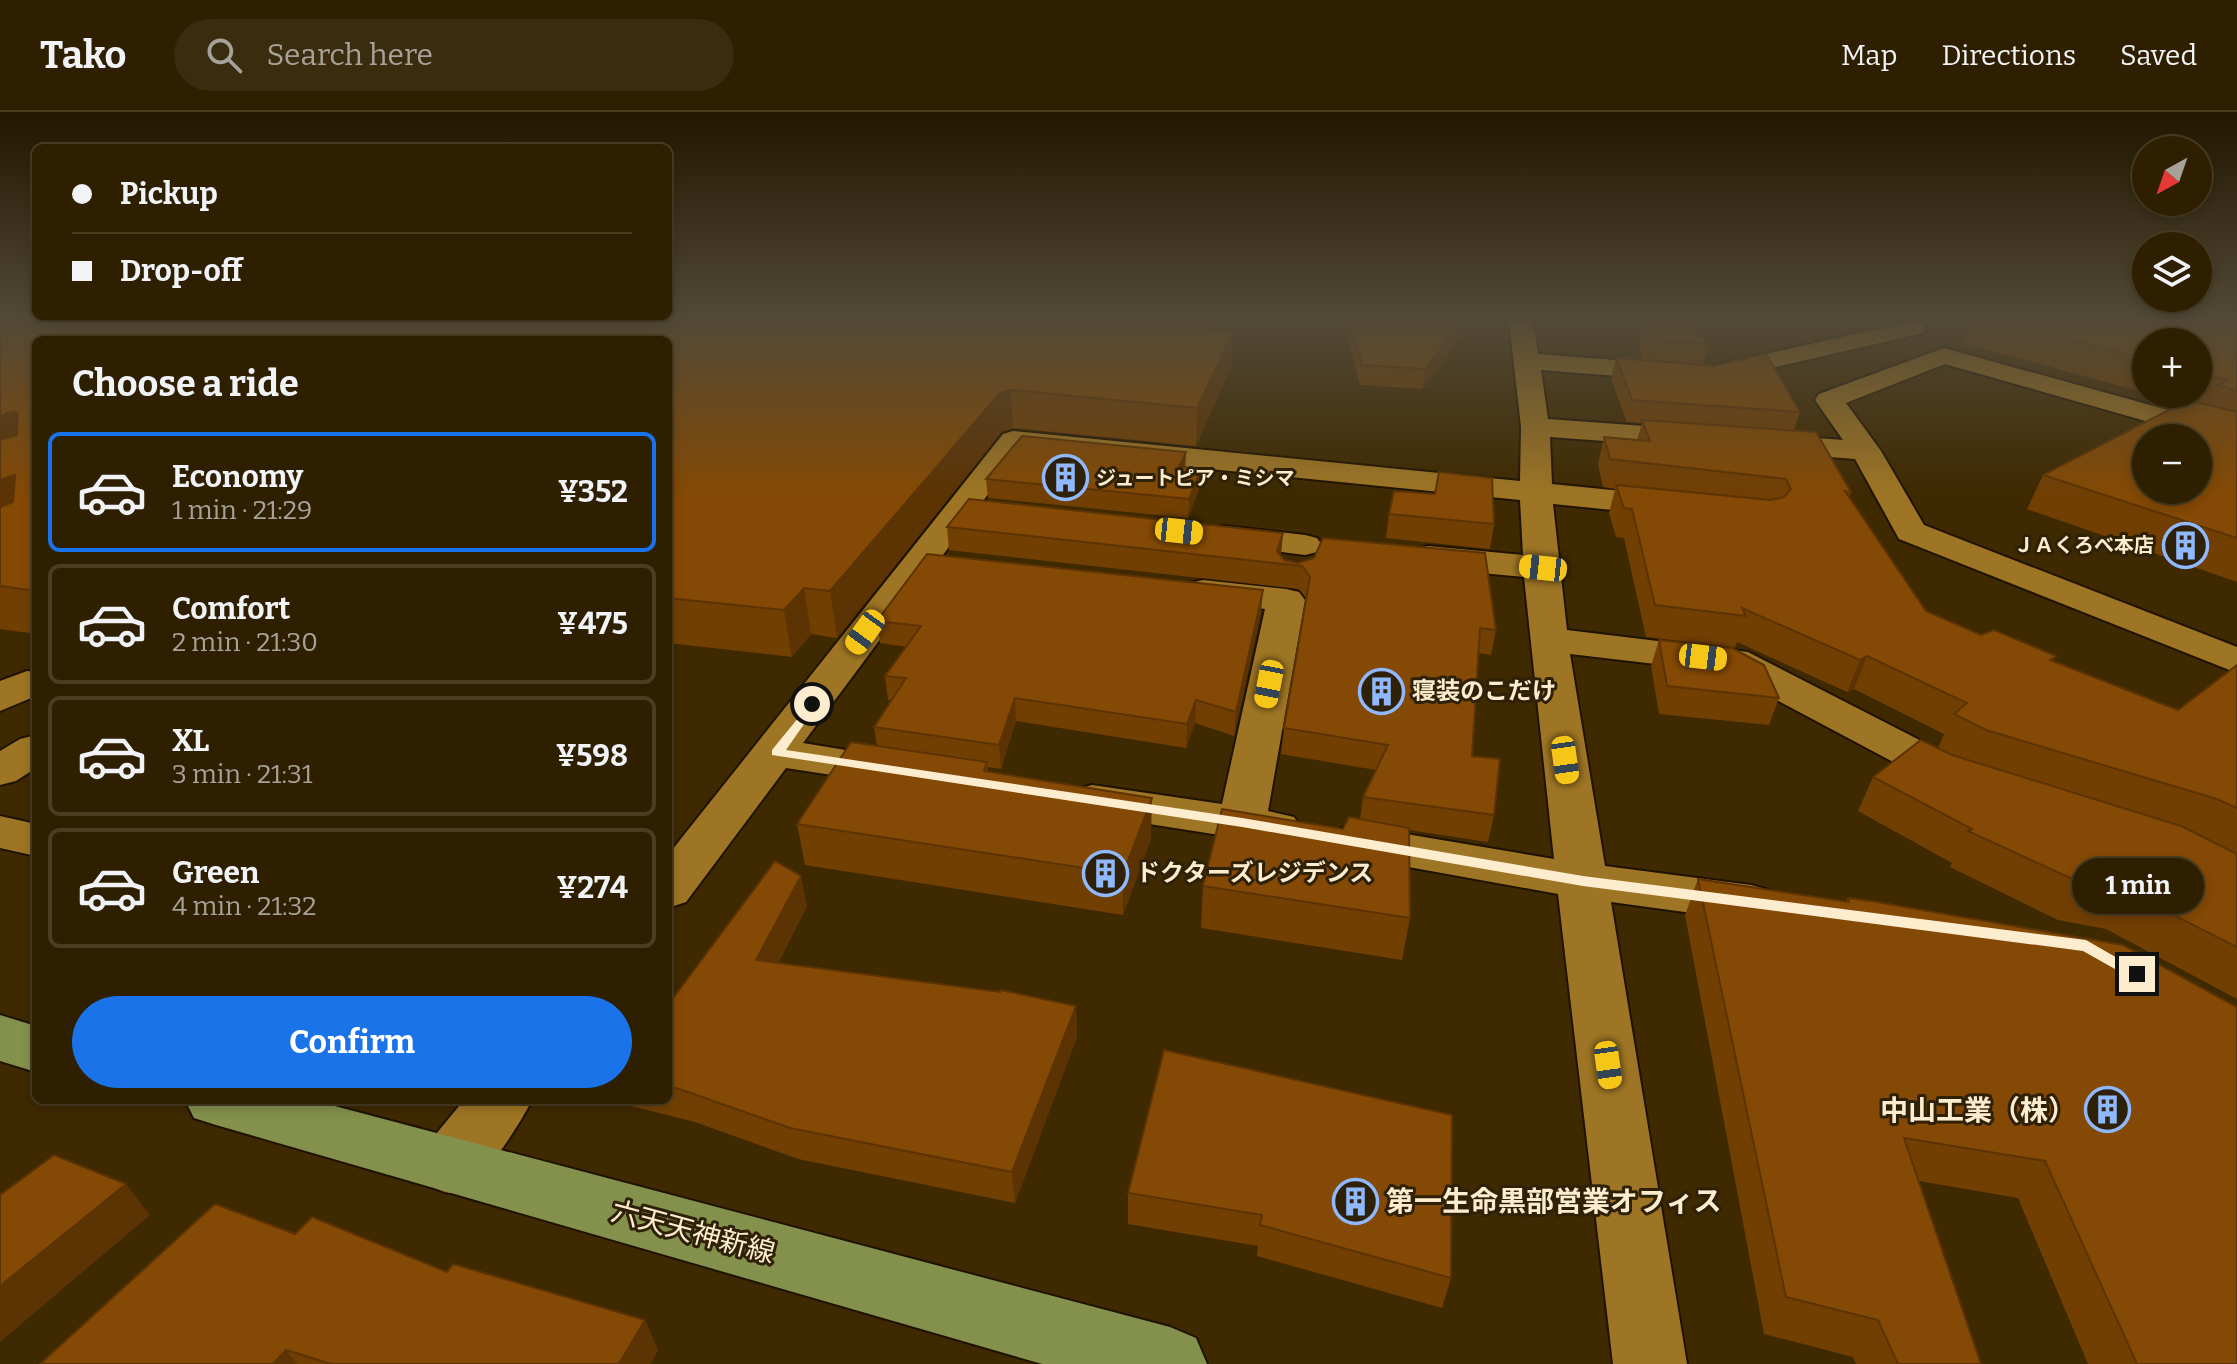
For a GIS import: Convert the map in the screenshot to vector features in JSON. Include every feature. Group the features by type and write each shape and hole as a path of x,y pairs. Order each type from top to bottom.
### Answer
{"main road":[{"name":"六天天神新線","path":"230,1104 1170,1364"}],"street":[{"path":"1529,379 1535,427 1548,640 1650,1364"},
{"path":"1883,379 1829,400 1866,451 1911,532 2237,661"},
{"path":"2028,379 2237,438"},
{"path":"1535,427 1866,451"},
{"path":"672,885 777,753 918,560 975,509 1013,440 1702,510"},
{"path":"1195,533 1321,546 1286,600 1242,822"},
{"path":"1400,554 1543,568"},
{"path":"918,560 964,565"},
{"path":"1163,587 1286,600"},
{"path":"1548,640 1734,661 1952,777 1997,791"},
{"path":"0,771 32,751"},
{"path":"777,753 932,776"},
{"path":"1056,794 1242,822 1583,881 1803,909"},
{"path":"450,1165 498,1104"}],"building":[{"path":"0,379 32,379 32,590 0,586 0,507 13,502 15,475 0,480 0,440 17,435 18,414 14,411 0,416"},
{"path":"672,379 1211,379 1197,408 1011,390 1000,393 830,591 804,588 784,610 672,598"},
{"path":"1624,379 1781,379 1800,412 1632,400"},
{"path":"2226,379 2237,379 2237,391 2218,385"},
{"path":"2212,406 2237,412 2237,538 2132,504 2212,504 2212,424 2142,424 2173,408"},
{"path":"1642,420 1816,432 1851,492 1845,491 1926,611 1981,635 1994,630 2056,656 2050,660 2178,710 2237,665 2237,808 2217,799 1986,730 1954,714 1967,703 1867,656 1860,660 1742,608 1746,616 1655,605 1632,509 1624,508 1616,485 1771,500 1784,497 1791,489 1786,479 1610,459 1604,437 1650,441"},
{"path":"2132,429 2132,504 2043,475"},
{"path":"1022,436 1186,452 1179,467 1201,469 1189,499 986,479"},
{"path":"1439,472 1492,478 1494,524 1389,514 1394,491 1435,494"},
{"path":"969,499 1283,533 1277,551 1284,560 1298,563 1314,558 1323,538 1485,553 1496,630 1480,628 1472,756 1500,759 1494,815 1363,797 1388,745 1284,728 1310,577 1302,566 947,527"},
{"path":"927,554 1263,590 1236,712 1196,700 1187,724 1015,698 999,745 874,727 906,678 885,676 921,626 877,621"},
{"path":"1659,640 1732,648 1764,665 1779,698 1667,686"},
{"path":"1921,740 1952,755 2181,826 2237,854 2237,947 2130,893 2081,883 1968,831 1972,829 1873,777"},
{"path":"851,742 987,762 984,771 1152,798 1123,874 797,824"},
{"path":"1222,809 1343,829 1349,817 1409,828 1410,918 1203,886"},
{"path":"775,861 801,876 756,960 1001,990 1076,1006 1012,1172 790,1128 672,1087 672,1000"},
{"path":"1698,879 1849,902 1848,898 1871,901 2123,945 2237,1007 2237,1364 2137,1364 2045,1161 1904,1138 1981,1364 1898,1364 1878,1320 1786,1297"},
{"path":"1164,1050 1452,1115 1451,1278 1260,1225 1262,1215 1128,1193"},
{"path":"54,1155 126,1184 0,1286 0,1195"},
{"path":"215,1204 295,1234 312,1217 447,1272 453,1264 645,1320 619,1364 331,1364 286,1350 273,1364 40,1364"}],"place":[{"name":"ジュートピア・ミシマ","path":"1065,478"},
{"name":"ＪＡくろべ本店","path":"2185,545"},
{"name":"寝装のこだけ","path":"1381,691"},
{"name":"ドクターズレジデンス","path":"1105,873"},
{"name":"中山工業（株）","path":"2107,1110"},
{"name":"第一生命黒部営業オフィス","path":"1355,1201"}],"route":[{"path":"812,704 777,753 1242,822 1583,881 2086,946 2137,974"}]}
